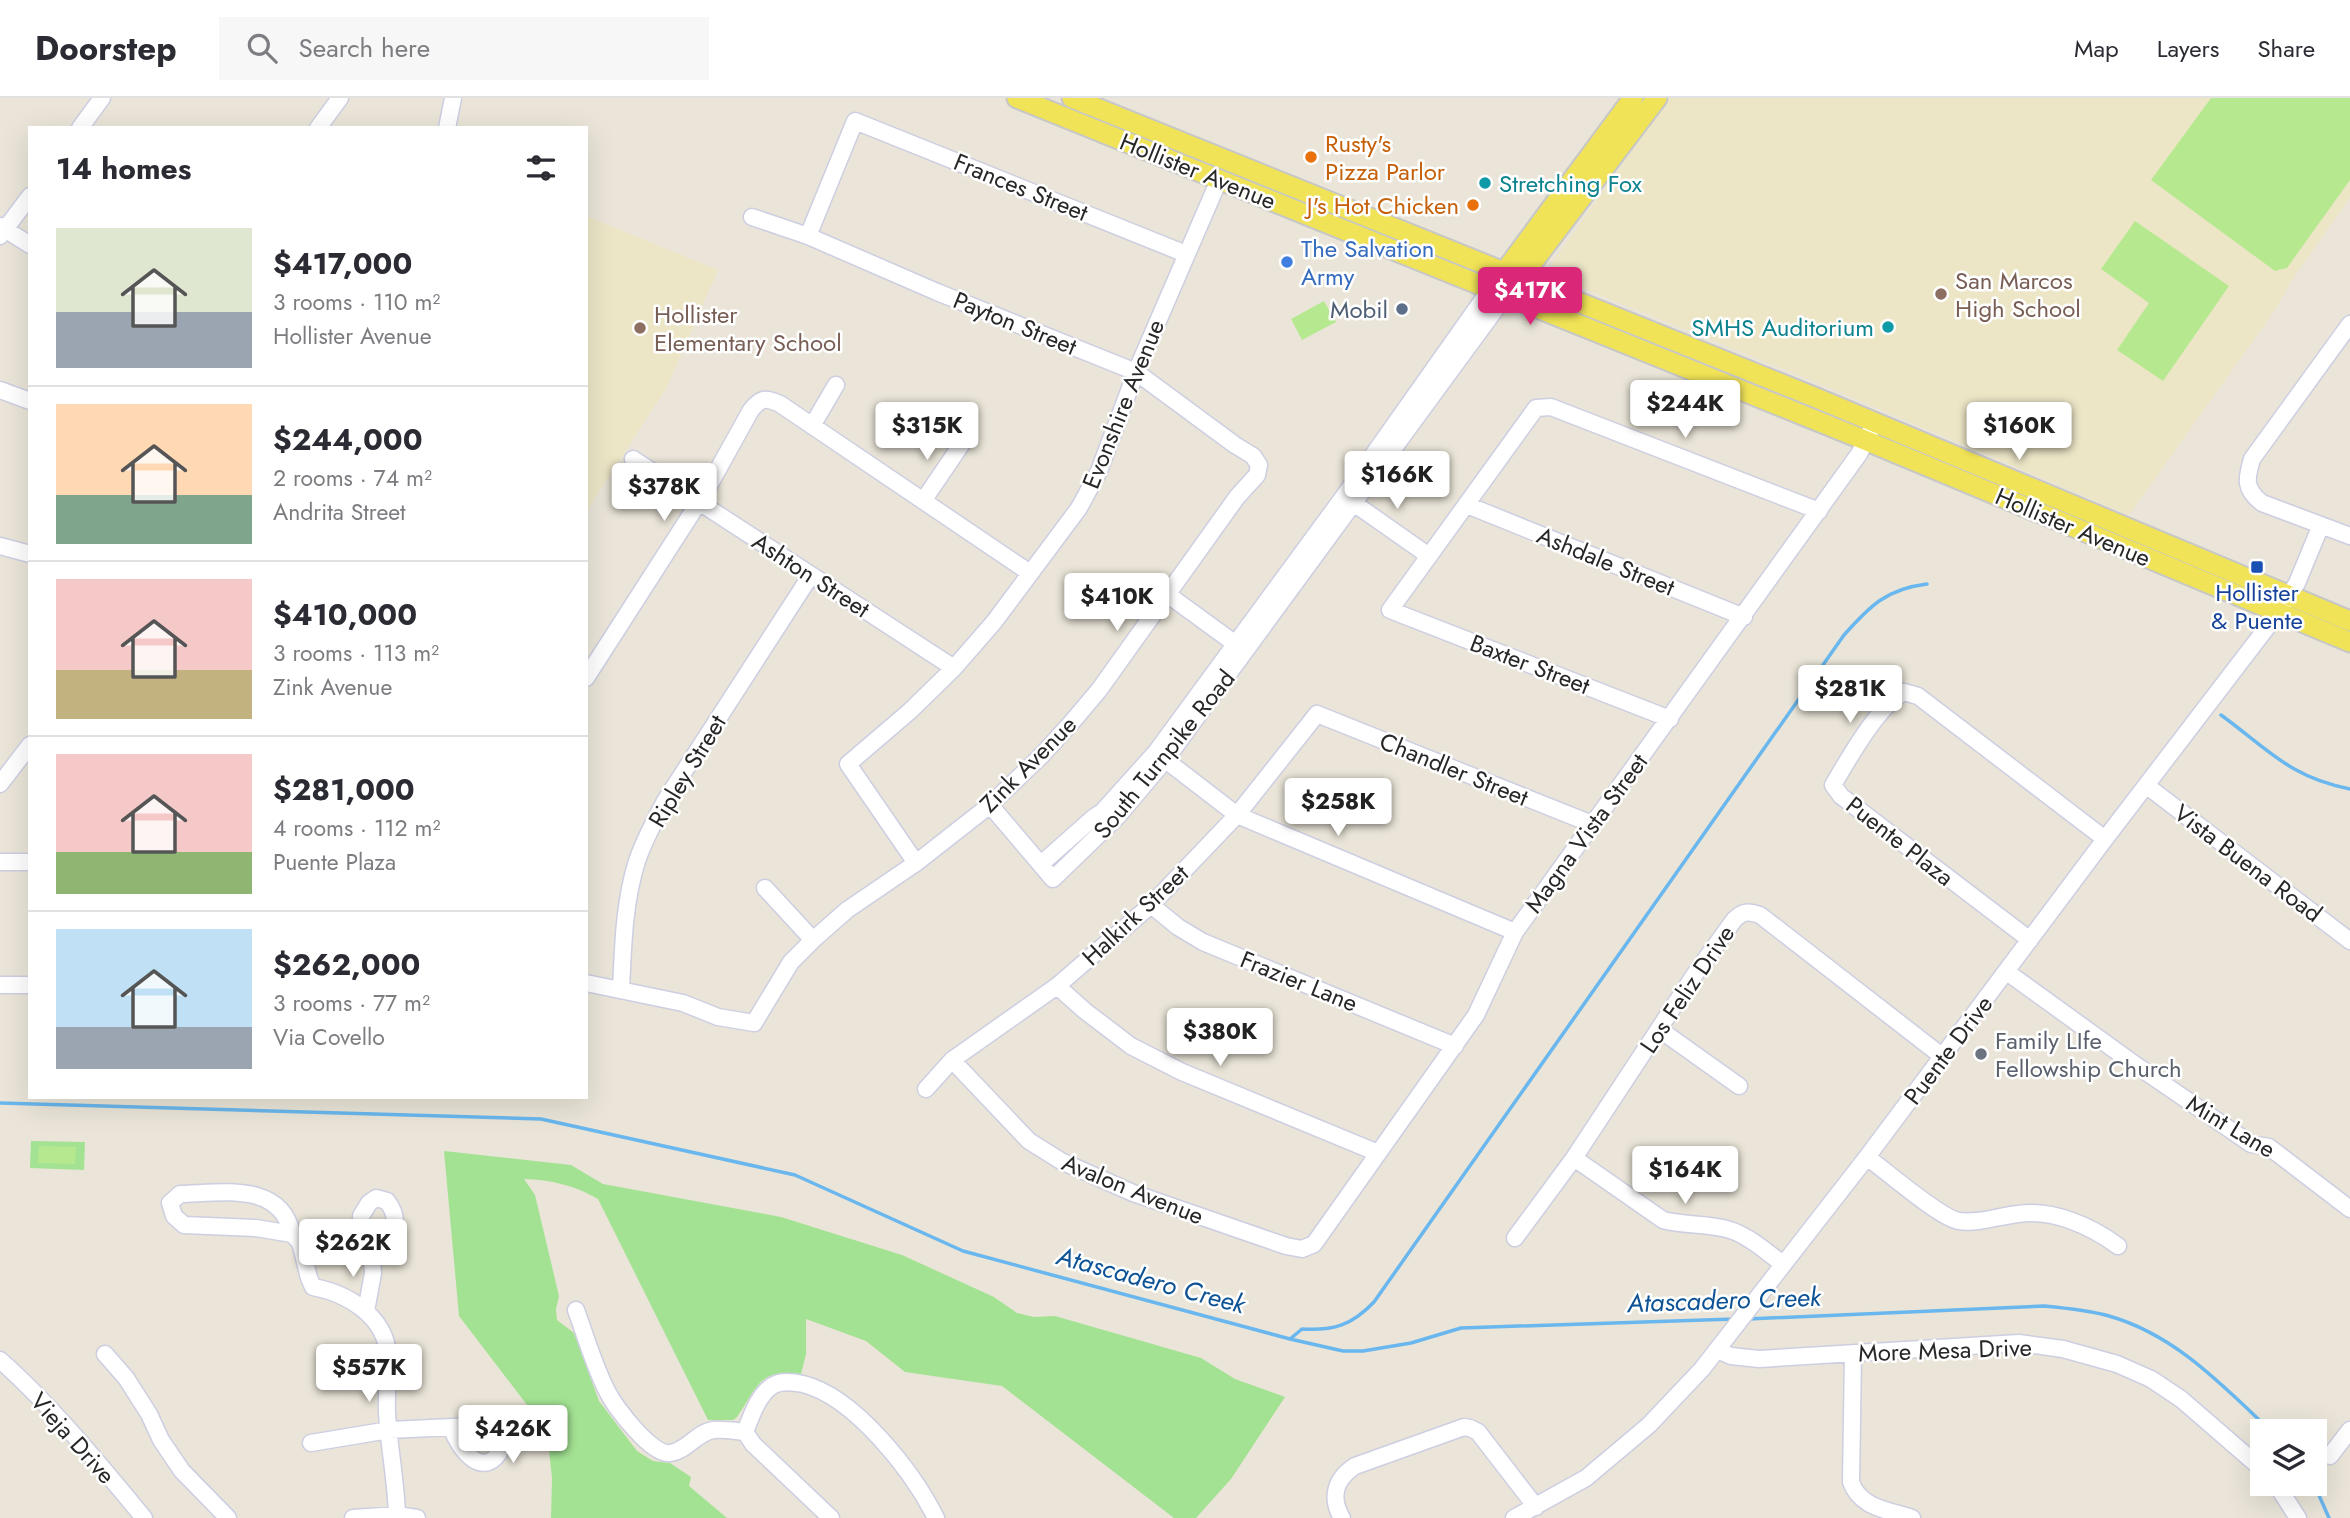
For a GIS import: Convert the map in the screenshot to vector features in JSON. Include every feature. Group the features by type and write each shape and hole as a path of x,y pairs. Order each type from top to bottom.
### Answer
{"main road":[{"name":"Hollister Avenue","path":"1017,98 1499,292 1870,432 2350,621"},
{"name":"Hollister Avenue","path":"1072,98 1513,276 2278,613 2350,642"},
{"name":"South Turnpike Road","path":"1513,276 1633,98"},
{"name":"South Turnpike Road","path":"1499,292 1657,98"}],"street":[{"path":"83,126 102,98"},
{"path":"319,126 340,98"},
{"path":"447,126 453,98"},
{"name":"Frances Street","path":"808,236 855,121 1186,254"},
{"name":"Evonshire Avenue","path":"916,863 843,764 910,711 954,668 994,622 1079,508 1099,471 1136,372 1219,180"},
{"path":"28,198 2,230 28,244"},
{"name":"Payton Street","path":"752,217 808,236 937,292 1136,372 1253,456 1259,465"},
{"name":"South Turnpike Road","path":"990,805 1053,879 1110,825 1499,292"},
{"path":"2350,324 2252,459 2247,478 2254,496 2262,503 2350,536"},
{"path":"812,426 836,385"},
{"path":"0,390 28,400"},
{"path":"588,675 699,502 759,395 780,404 1030,573"},
{"path":"1349,499 1429,556 1536,408 1551,407 1819,511"},
{"name":"Magna Vista Street","path":"1307,1247 1314,1244 1476,1015 1515,932 1744,617 1819,511 1870,432"},
{"path":"923,501 961,445"},
{"name":"Ashton Street","path":"633,459 954,668"},
{"name":"Zink Avenue","path":"621,990 683,1003 718,1017 754,1023 792,962 813,940 846,910 916,863 990,805 1072,722 1099,690 1237,497 1257,475 1259,465"},
{"name":"Ashdale Street","path":"1467,505 1744,617"},
{"name":"Puente Drive","path":"1514,1518 1586,1478 1649,1426 1717,1350 1944,1056 2278,613 2297,583 2321,525"},
{"path":"0,546 28,553"},
{"name":"Baxter Street","path":"1429,556 1390,610 1670,719"},
{"name":"Ripley Street","path":"621,990 624,922 638,860 652,826 664,801 811,575"},
{"path":"1167,594 1241,647"},
{"name":"Puente Plaza","path":"2030,940 1828,786 1853,751 1902,688 1918,696 2105,839"},
{"name":"Halkirk Street","path":"926,1089 952,1060 1057,986 1152,905 1237,815 1317,714"},
{"name":"Chandler Street","path":"1317,714 1592,824"},
{"path":"0,784 28,748"},
{"path":"1161,756 1237,815 1515,932"},
{"name":"Vista Buena Road","path":"2147,786 2350,941"},
{"path":"0,862 28,862"},
{"path":"765,888 813,940"},
{"name":"Frazier Lane","path":"1152,905 1178,927 1203,942 1455,1046"},
{"name":"Los Feliz Drive","path":"1515,1238 1574,1158 1734,920 1749,905 1944,1056"},
{"name":"Mint Lane","path":"2007,972 2251,1144 2269,1147 2350,1209"},
{"path":"588,983 621,990"},
{"path":"0,985 28,985"},
{"path":"1057,986 1131,1045 1162,1062 1378,1153"},
{"path":"1659,1029 1739,1086"},
{"name":"Avalon Avenue","path":"952,1060 1029,1141 1060,1161 1133,1193 1286,1246 1302,1249 1307,1247"},
{"path":"1867,1157 1941,1213 1956,1221 1970,1222 2021,1213 2057,1217 2098,1231 2118,1245"},
{"path":"1574,1158 1663,1220 1728,1230 1746,1237 1782,1264"},
{"path":"292,1234 256,1228 184,1225 174,1216 170,1203 180,1194 241,1193 264,1197 277,1205 289,1222 292,1234 300,1242 313,1287 349,1298 366,1311 379,1327 388,1352 389,1430 397,1515"},
{"path":"366,1311 373,1273 371,1249"},
{"path":"576,1310 607,1392 647,1443 659,1452 668,1454 680,1451 712,1430 745,1432"},
{"name":"More Mesa Drive","path":"1717,1350 1731,1356 1759,1359 2019,1343 2063,1349 2103,1360 2151,1379 2181,1399 2250,1459"},
{"path":"105,1354 126,1378 182,1471 228,1518"},
{"path":"1853,1354 1851,1482 1856,1494 1866,1503 1912,1518"},
{"name":"Vieja Drive","path":"0,1360 18,1376 144,1518"},
{"path":"745,1432 763,1395 773,1384 793,1381 829,1393 885,1444 910,1474 936,1518"},
{"path":"1342,1518 1334,1497 1338,1482 1345,1472 1354,1466 1464,1427 1478,1432 1536,1507"},
{"path":"311,1443 389,1430 444,1428"},
{"path":"2330,1456 2350,1430"},
{"path":"745,1432 753,1444 831,1518"},
{"path":"2284,1496 2295,1512"},
{"path":"354,1518 397,1515 417,1518"}],"shaded area":[{"name":"San Marcos High School","path":"1670,98 2350,98 2350,198 2294,277 2275,310 2129,515 1808,379 1555,277 1552,263"},
{"name":"Hollister Elementary School","path":"588,217 718,270 667,387 588,509"}],"green space":[{"path":"2211,98 2350,98 2350,180 2287,268 2275,271 2151,180"},
{"path":"2135,221 2229,286 2163,381 2117,350 2149,303 2101,269"},
{"path":"1324,301 1336,322 1302,340 1291,319"},
{"path":"31,1141 85,1142 84,1170 30,1168"},
{"path":"39,1146 76,1147 75,1164 38,1163"},
{"path":"444,1151 571,1165 603,1184 781,1217 902,1255 994,1297 1017,1313 1034,1317 1055,1316 1201,1358 1235,1379 1285,1397 1231,1479 1196,1518 1174,1518 1002,1386 905,1372 866,1341 806,1319 806,1354 801,1374 787,1373 767,1377 733,1420 708,1420 598,1199 562,1184 524,1179 535,1195 559,1296 557,1320 574,1333 599,1401 637,1451 653,1461 670,1463 691,1477 689,1486 727,1518 551,1518 552,1478 547,1431 459,1316"}],"waterway":[{"path":"1290,1339 1302,1329 1324,1329 1342,1325 1374,1302 1844,635 1880,601 1900,590 1927,584"},
{"path":"2221,715 2295,769 2329,784 2350,789"},
{"name":"Atascadero Creek","path":"0,1103 541,1119 795,1175 963,1251 1343,1351 1363,1351 1411,1343 1461,1328 1734,1319"},
{"name":"Atascadero Creek","path":"1748,1319 2044,1306 2093,1312 2133,1325 2177,1349 2217,1380 2258,1419"},
{"name":"Atascadero Creek","path":"2319,1496 2329,1518"}],"place":[{"name":"Rusty's Pizza Parlor","path":"1311,157"},
{"name":"Stretching Fox","path":"1485,183"},
{"name":"J's Hot Chicken","path":"1473,205"},
{"name":"The Salvation Army","path":"1287,262"},
{"name":"San Marcos High School","path":"1941,294"},
{"name":"Mobil","path":"1402,309"},
{"name":"SMHS Auditorium","path":"1888,327"},
{"name":"Hollister Elementary School","path":"640,328"},
{"name":"Hollister & Puente","path":"2257,567"},
{"name":"Family LIfe Fellowship Church","path":"1981,1054"}]}
